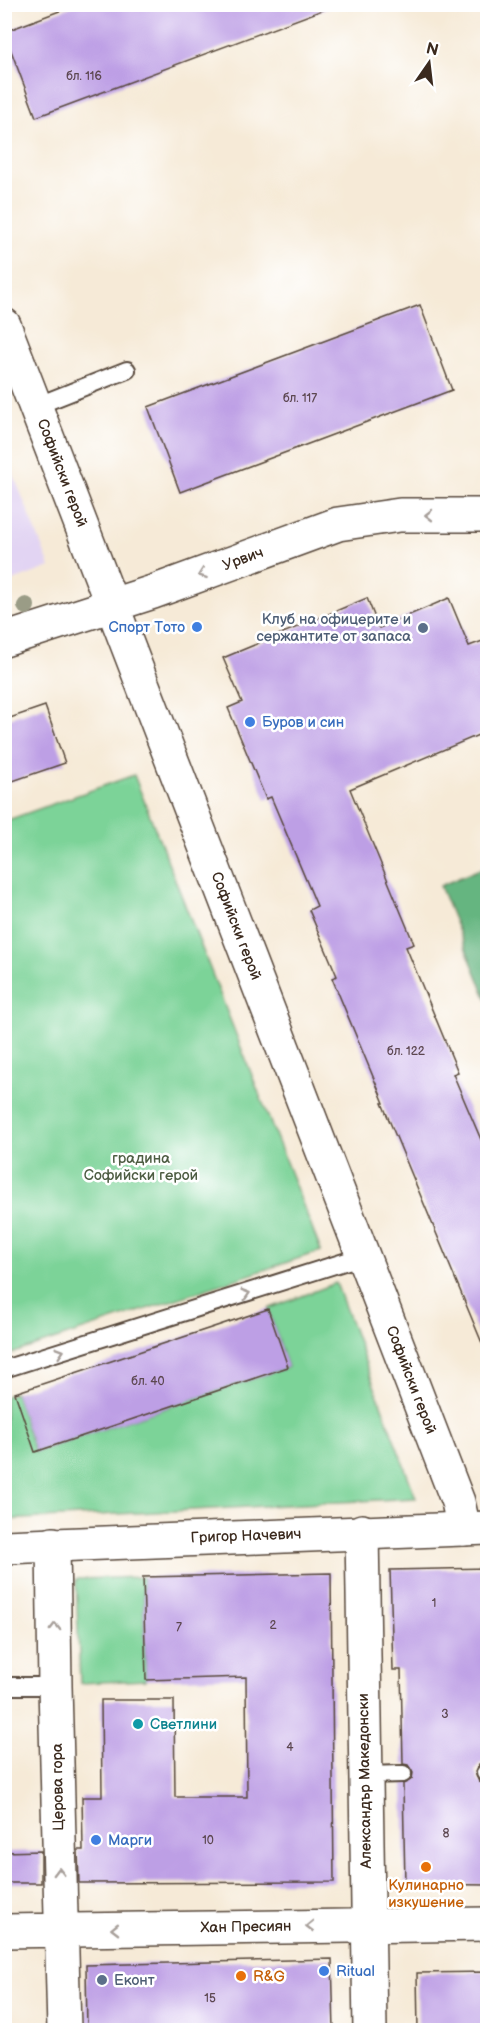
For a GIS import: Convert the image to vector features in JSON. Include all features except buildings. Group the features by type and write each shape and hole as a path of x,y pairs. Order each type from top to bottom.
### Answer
{"street":[{"name":"Софийски герой","path":"4,325 459,1502 476,1529"},
{"name":"Урвич","path":"4,640 113,606 338,524 400,515 488,514"},
{"name":"Григор Начевич","path":"4,1547 476,1529"},
{"name":"Александър Македонски","path":"362,1532 370,2031"},
{"name":"Церова гора","path":"53,1544 64,2031"},
{"name":"Хан Пресиян","path":"4,1931 488,1924"}],"lane":[{"path":"36,406 127,370"},
{"path":"4,1369 363,1256"},
{"path":"4,1686 55,1686"},
{"path":"366,1775 403,1774"}],"shaded area":[{"path":"5,453 50,567 4,584"}],"green space":[{"name":"градина Софийски герой","path":"134,775 321,1251 5,1356 5,821"},
{"path":"487,866 487,1000 440,886"},
{"path":"336,1283 416,1498 5,1520 5,1396 15,1393 35,1452 288,1367 268,1309"},
{"path":"143,1577 146,1680 80,1683 76,1579"}],"place":[{"name":"Спорт Тото","path":"197,627"},
{"name":"Клуб на офицерите и сержантите от запаса","path":"423,628"},
{"name":"Буров и син","path":"250,722"},
{"name":"Светлини","path":"138,1724"},
{"name":"Марги","path":"96,1840"},
{"name":"Кулинарно изкушение","path":"426,1867"},
{"name":"Ritual","path":"324,1971"},
{"name":"R&G","path":"241,1976"},
{"name":"Еконт","path":"102,1980"}]}
